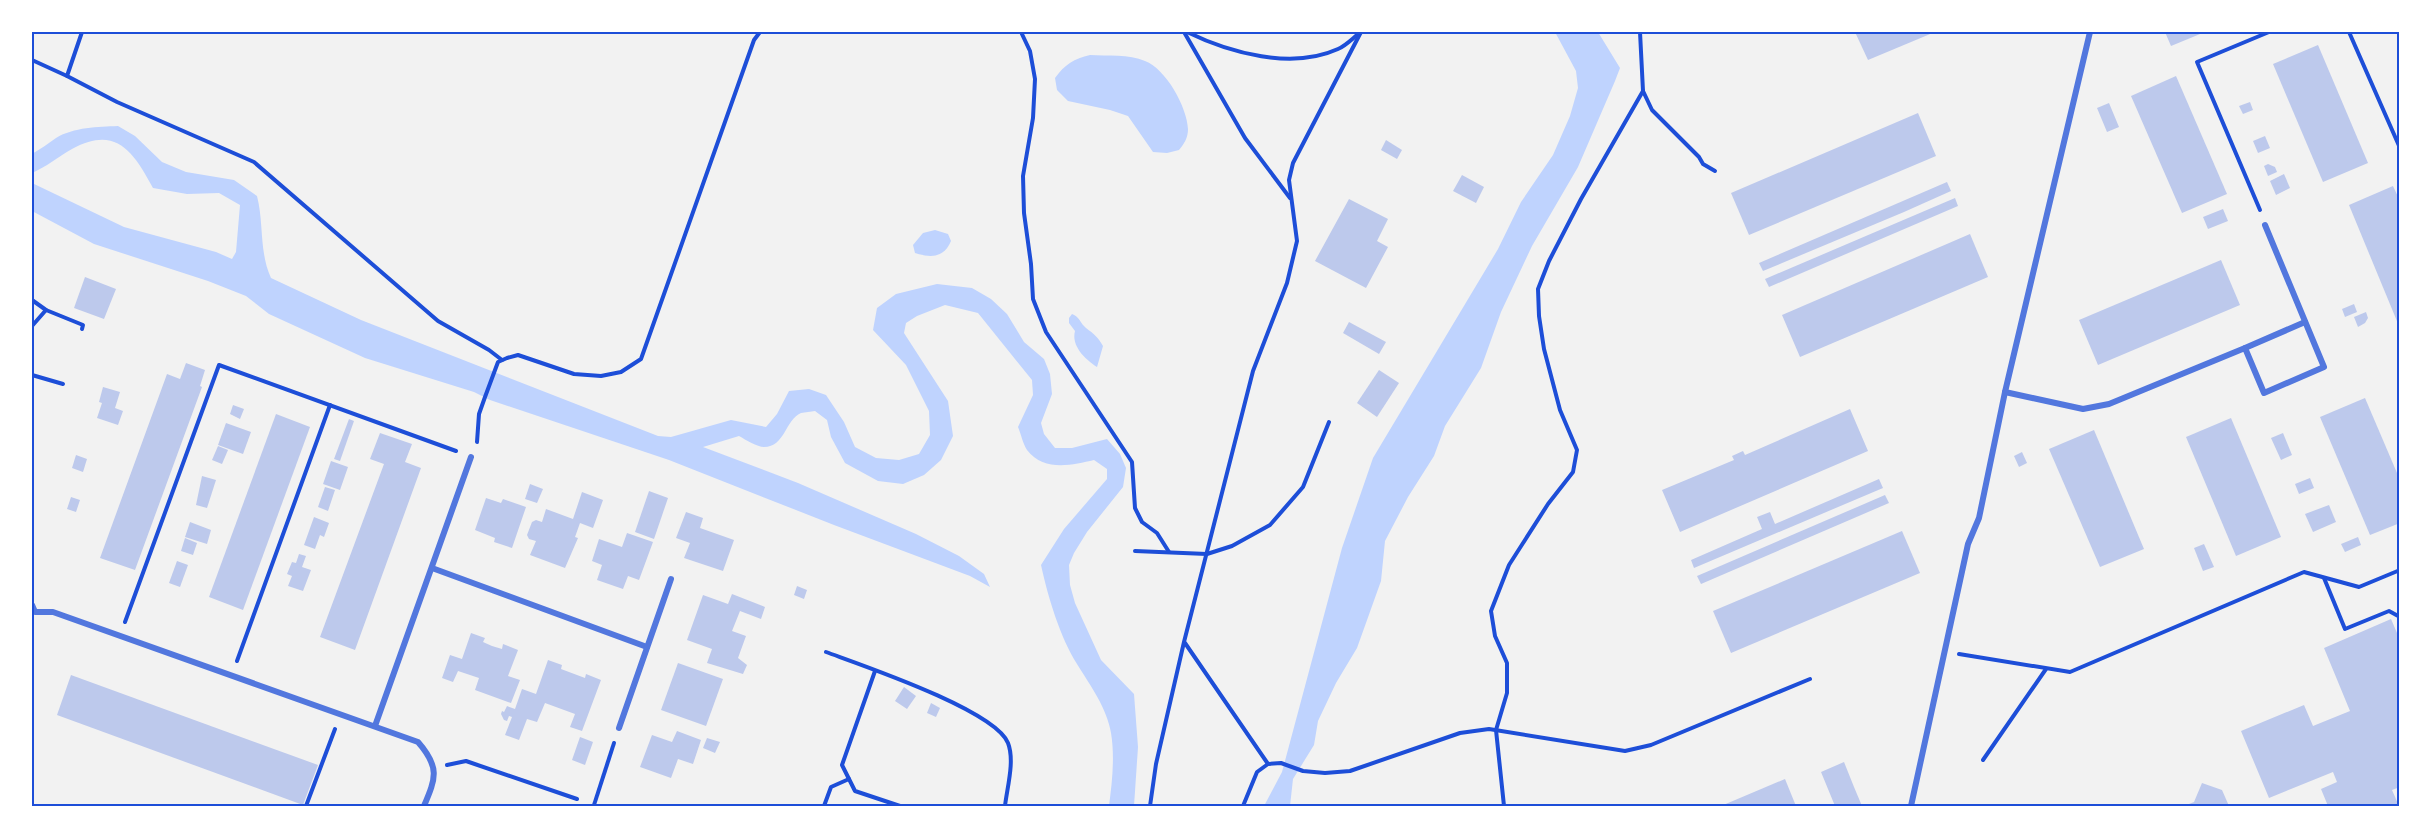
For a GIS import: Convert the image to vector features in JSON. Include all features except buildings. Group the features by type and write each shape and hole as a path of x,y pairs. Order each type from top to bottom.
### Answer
{"street":[{"path":"1911,807 1947,652 1968,544 1979,518 2005,392 2090,32"},
{"path":"2245,348 2264,393 2324,367 2265,225"},
{"path":"2005,392 2083,409 2109,404 2305,322"},
{"path":"375,726 471,456"},
{"path":"432,568 647,647"},
{"path":"619,728 670,579"},
{"path":"32,606 35,612 32,622"},
{"path":"35,612 53,612 418,742 428,753 434,767 434,779 424,807"}],"path":[{"path":"67,75 82,32"},
{"path":"120,636 219,365 471,456 477,441 479,414 498,362 518,355 574,374 601,376 621,372 641,359 754,40 760,32"},
{"path":"1021,32 1030,51 1035,79 1033,118 1023,176 1024,213 1032,264 1033,299 1046,332 1132,462 1135,508 1143,522 1157,533 1169,552"},
{"path":"1186,32 1249,54 1281,58 1309,57 1339,49 1359,33"},
{"path":"1186,32 1245,138 1291,199"},
{"path":"1640,32 1643,91 1652,110 1699,157 1703,164 1715,171"},
{"path":"2265,225 2197,62 2269,32"},
{"path":"2349,32 2400,148"},
{"path":"1150,807 1156,764 1184,642 1253,370 1287,283 1297,242 1289,180 1293,163 1359,33"},
{"path":"32,60 67,75 117,102 254,162 438,321 502,360"},
{"path":"1504,807 1496,730 1508,693 1507,673 1506,663 1495,636 1491,611 1509,565 1548,504 1573,472 1577,450 1560,410 1544,349 1538,289 1549,261 1581,199 1643,91"},
{"path":"32,300 46,310 83,325 82,329"},
{"path":"32,326 46,310"},
{"path":"32,375 63,384"},
{"path":"232,675 330,405"},
{"path":"1135,551 1207,554 1232,546 1270,525 1303,487 1329,422"},
{"path":"1947,652 2070,672 2304,572 2359,587 2400,570"},
{"path":"2324,578 2345,629 2389,612 2400,616"},
{"path":"1184,642 1268,764"},
{"path":"826,652 916,685 991,723 1007,741 1010,755 1005,807"},
{"path":"1983,760 2046,669"},
{"path":"875,671 842,765 855,791 900,807"},
{"path":"1243,807 1257,772 1268,764 1281,763 1303,771 1325,773 1350,771 1460,733 1496,730 1625,751 1651,745 1810,679"},
{"path":"306,807 341,714"},
{"path":"594,805 619,728"},
{"path":"434,767 466,761 577,799"},
{"path":"824,807 831,787 849,779"}],"water":[{"path":"1555,32 1598,32 1620,68 1578,167 1532,246 1501,312 1481,368 1445,426 1434,456 1408,497 1385,541 1381,581 1357,648 1336,683 1318,721 1314,745 1293,779 1290,806 1264,806 1282,772 1342,548 1373,458 1498,249 1521,202 1553,155 1570,116 1578,88 1576,71"},
{"path":"1090,55 1125,56 1139,59 1153,65 1168,80 1187,120 1187,135 1179,150 1167,153 1153,152 1128,116 1068,101 1057,90 1055,78 1062,69 1075,60"},
{"path":"118,126 135,136 162,162 186,172 234,180 257,196 263,248 271,278 361,320 658,436 671,437 731,420 766,427 777,414 789,391 809,389 826,395 844,422 855,447 876,458 899,460 919,454 930,435 929,411 906,365 873,330 877,308 896,294 937,284 972,288 991,299 1007,314 1024,342 1044,359 1050,374 1052,394 1041,423 1044,434 1055,448 1072,448 1107,439 1120,454 1126,468 1123,487 1087,532 1069,565 1070,585 1075,603 1101,660 1134,694 1138,747 1134,806 1109,806 1113,761 1109,724 1097,697 1065,642 1041,565 1064,529 1107,479 1107,469 1094,460 1068,465 1050,464 1042,462 1027,450 1018,427 1033,395 1032,380 978,313 945,305 906,323 904,333 948,401 953,436 941,460 924,475 903,484 878,481 845,463 831,437 827,420 815,411 796,416 781,438 771,446 758,446 739,436 703,447 798,483 916,534 959,556 984,574 990,587 970,576 669,460 490,400 474,392 365,358 269,314 246,296 208,281 94,244 32,211 32,183 124,227 216,252 232,259 236,252 240,205 219,193 187,194 153,188 130,153 112,141 87,142 32,173 32,154 63,134 94,127"},
{"path":"935,230 948,234 951,241 945,251 932,256 915,253 913,245 923,233"},
{"path":"1072,314 1096,336 1103,346 1097,367 1077,347 1075,331 1069,323"}]}
